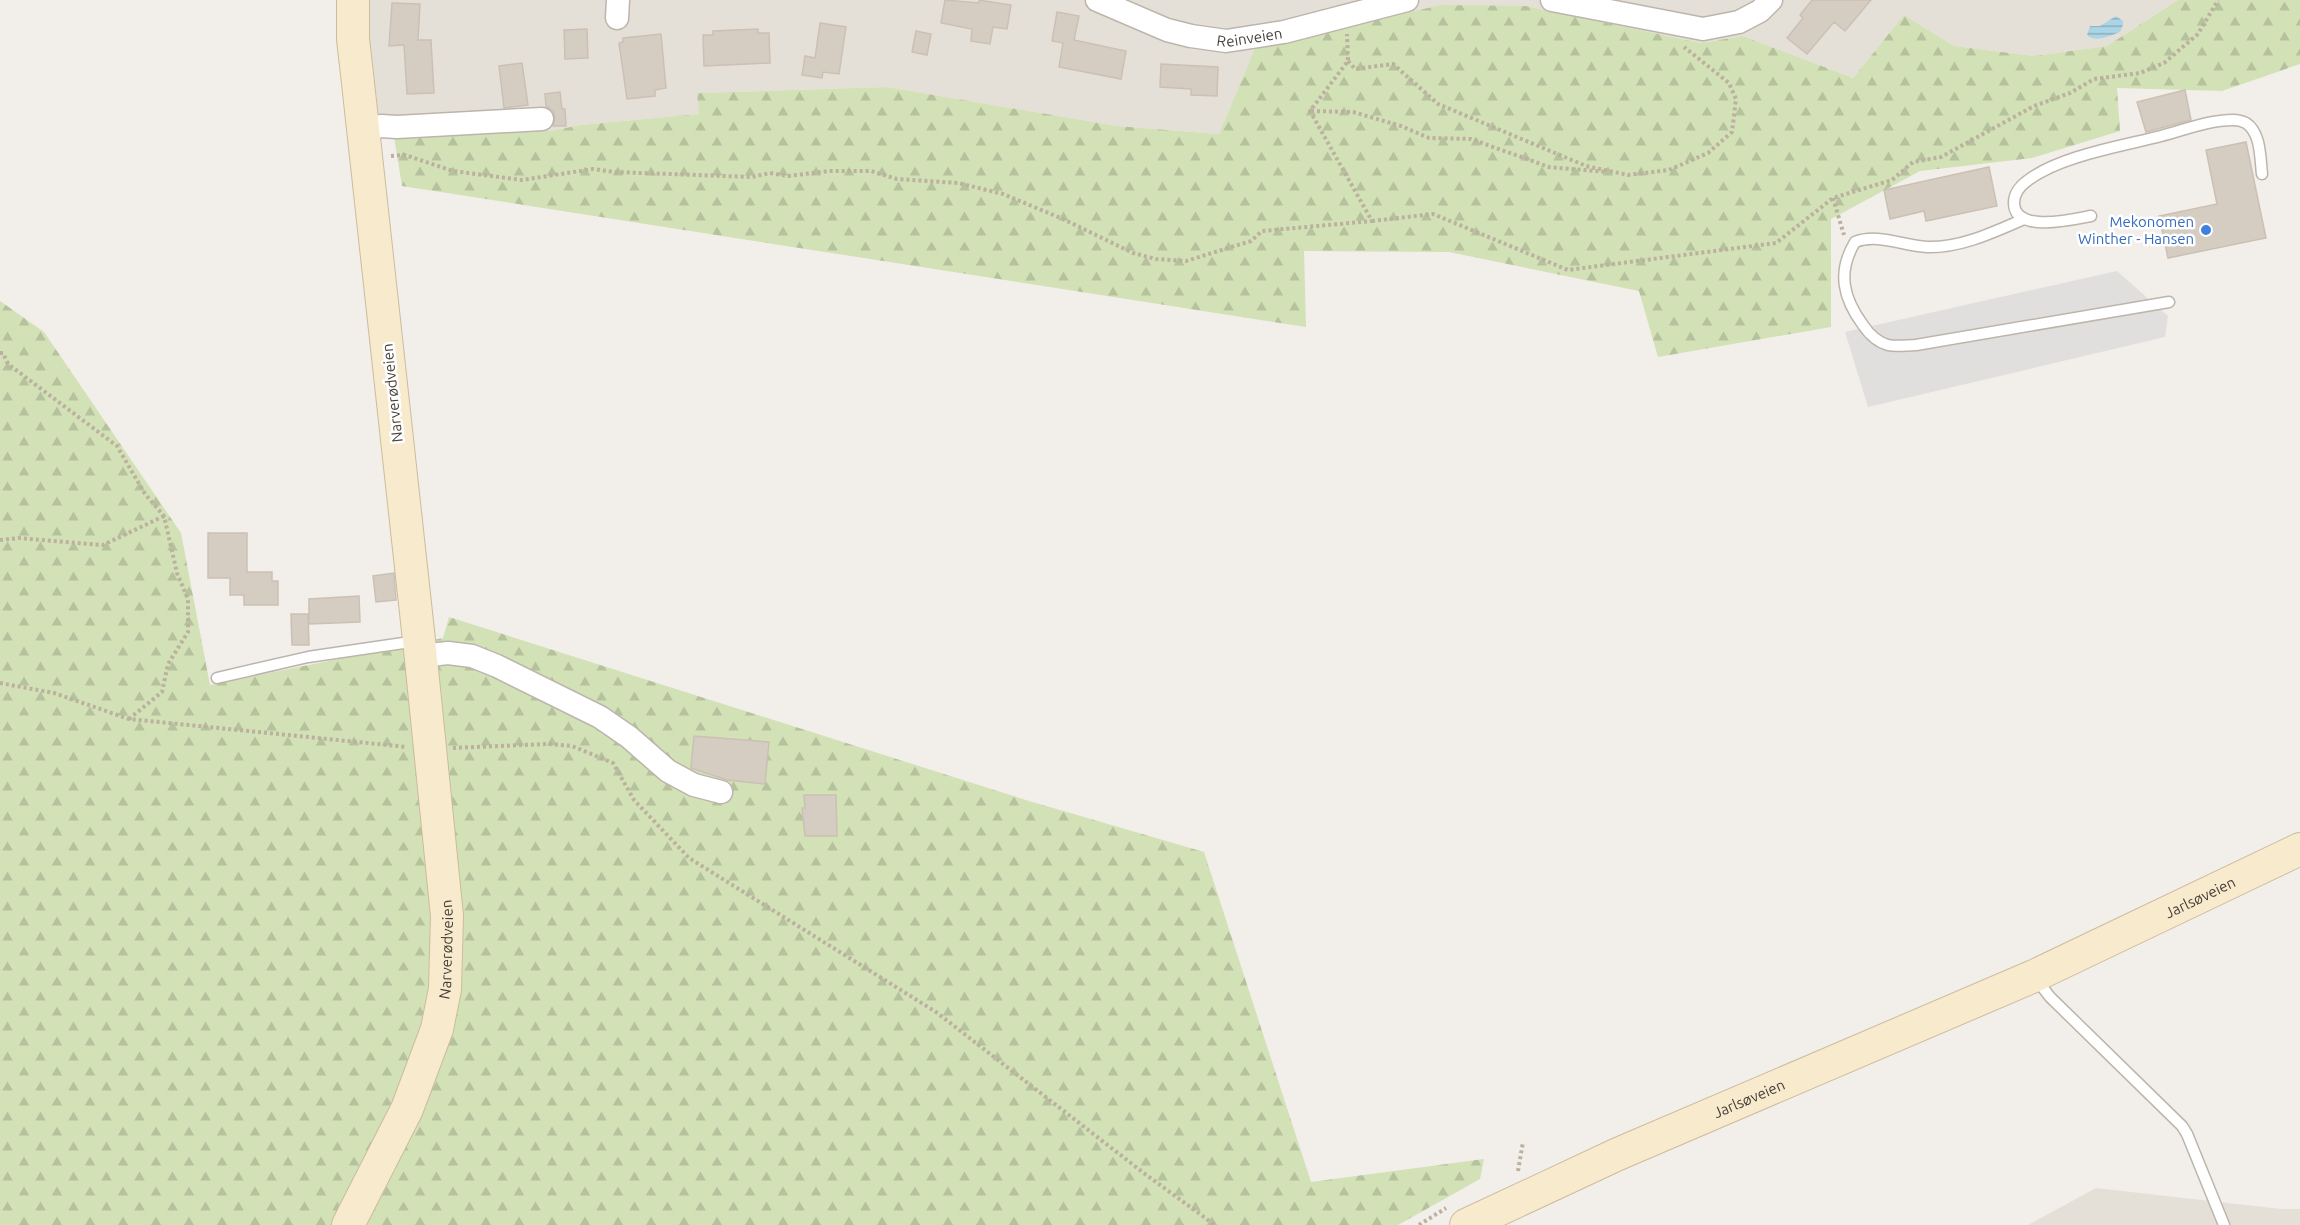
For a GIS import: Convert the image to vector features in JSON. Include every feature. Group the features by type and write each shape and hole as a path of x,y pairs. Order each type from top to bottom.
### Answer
{"main road":[{"name":"Narverødveien","path":"348,1225 406,1109 436,1029 445,989 447,916 440,749 420,648 353,39 354,0"},
{"name":"Jarlsøveien","path":"1466,1225 1618,1154 2034,976 2300,849"}],"street":[{"name":"Reinveien","path":"1096,0 1167,30 1226,41 1284,32 1407,0"},
{"path":"1552,0 1703,29 1739,22 1760,11 1771,0"},
{"path":"365,143 381,126 542,119"},
{"path":"420,648 472,656 497,666 600,717 668,771 694,785 721,792"}],"lane":[{"path":"2091,216 2054,222 2035,222 2024,219 2015,209 2017,191 2027,180 2080,157 2223,121 2235,120 2244,122 2253,128 2258,139 2262,174"},
{"path":"2024,219 1975,240 1928,247 1867,237 1855,242 1844,266 1845,288 1851,309 1870,335 1888,345 1916,345 2169,302"},
{"path":"217,678 308,657 420,648"},
{"path":"2034,976 2050,998 2182,1126 2224,1225"}],"path":[{"path":"365,143 453,171 522,180 593,170 752,177 770,173 788,176 829,171 871,171 897,179 958,183 1003,194 1063,219 1133,253 1156,259 1186,261 1251,241 1262,231 1433,214 1568,270 1776,243 1833,198 1892,180 1913,162 1941,157 2034,106 2070,93 2094,78 2140,73 2164,63 2198,34 2218,0"},
{"path":"1310,111 1348,61 1347,14"},
{"path":"1310,111 1353,112 1401,126 1429,138 1471,139 1549,166 1628,174 1669,170 1708,153 1732,132 1736,99 1729,83 1685,49 1671,24"},
{"path":"1348,61 1355,69 1393,64 1438,104 1586,166 1628,174"},
{"path":"1310,111 1372,221"},
{"path":"1833,198 1850,250"},
{"path":"0,353 3,353 8,364 117,446 145,494 164,516 177,573 188,598 188,632 168,664 162,692 129,719"},
{"path":"0,540 19,538 103,545 164,516"},
{"path":"0,683 54,693 129,719 440,749 548,744 572,746 614,763 634,800 689,858 936,1012 1145,1174 1215,1225"},
{"path":"1518,1171 1523,1142"}],"shaded area":[{"path":"342,0 2178,0 2107,46 2034,56 1954,46 1904,15 1853,78 1743,36 1701,43 1526,6 1255,48 1219,134 1117,126 887,87 697,93 700,114 580,125 551,131 353,133"},
{"path":"2117,271 2168,316 2165,337 1868,407 1845,332"},
{"path":"2096,1188 2281,1209 2300,1209 2300,1225 2028,1225"}],"green space":[{"path":"2178,0 2300,0 2300,64 2222,91 2117,88 2120,131 2032,158 1920,171 1831,219 1831,327 1658,357 1639,291 1449,252 1304,251 1306,327 402,186 393,131 551,131 580,125 699,114 697,93 887,87 1117,126 1219,134 1255,48 1441,5 1526,6 1701,43 1743,36 1853,78 1904,15 1954,46 2034,56 2107,46"},
{"path":"0,301 44,332 181,533 210,685 443,638 449,617 1029,801 1204,852 1311,1182 1484,1159 1480,1179 1398,1225 0,1225"}],"water":[{"path":"2116,16 2123,21 2120,32 2098,39 2087,35 2090,26 2100,26"}],"building":[{"path":"945,0 979,3 979,0 1011,5 1007,29 993,27 990,44 971,41 972,29 941,23"},
{"path":"1812,0 1871,0 1845,31 1834,22 1807,54 1787,38 1803,18 1800,15"},
{"path":"392,3 420,4 418,40 431,40 434,93 407,94 404,45 389,46"},
{"path":"1057,12 1079,16 1074,40 1126,51 1121,79 1059,67 1063,43 1052,41"},
{"path":"820,23 846,27 839,74 823,72 822,78 802,75 805,56 815,58"},
{"path":"587,29 588,58 565,59 564,30"},
{"path":"758,29 758,33 769,33 770,63 704,66 703,35 713,35 713,31"},
{"path":"916,31 931,34 927,55 912,52"},
{"path":"661,34 666,88 655,90 655,96 627,99 619,43 623,42 623,38"},
{"path":"522,63 528,105 504,108 499,66"},
{"path":"1161,64 1218,67 1217,96 1191,95 1191,89 1160,87"},
{"path":"2185,90 2191,120 2146,132 2137,102"},
{"path":"560,92 562,109 565,109 566,126 553,126 555,118 553,111 546,106 545,94"},
{"path":"2246,142 2266,238 2168,258 2159,216 2217,204 2206,150"},
{"path":"1989,167 1997,206 1926,221 1924,211 1890,219 1884,190"},
{"path":"208,533 247,533 247,572 272,572 272,581 278,581 278,605 244,605 244,595 230,595 230,578 208,578"},
{"path":"394,573 396,600 376,602 373,576"},
{"path":"359,596 360,622 309,624 309,599"},
{"path":"291,614 308,614 309,645 292,645"},
{"path":"694,736 769,742 765,784 727,780 691,768"},
{"path":"804,795 836,795 837,836 805,836 802,808 805,808"}],"place":[{"name":"Mekonomen Winther - Hansen","path":"2206,230"}]}
